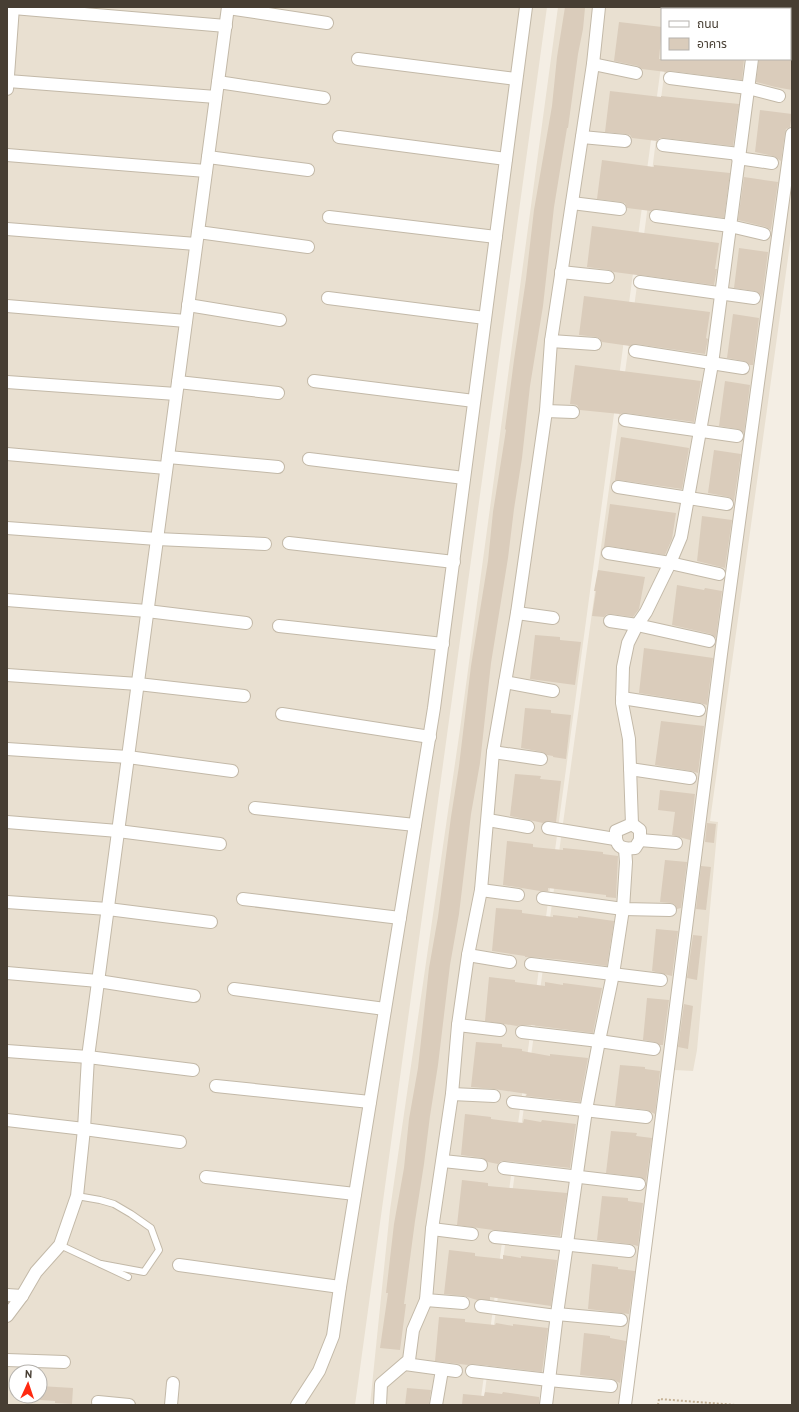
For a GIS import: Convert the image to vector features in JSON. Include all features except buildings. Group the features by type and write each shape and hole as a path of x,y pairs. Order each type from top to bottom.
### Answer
{"street":[{"path":"7,1316 22,1296 36,1272 60,1245 77,1196 84,1129 88,1057 228,7 327,23"},
{"path":"297,1405 319,1371 333,1336 430,737 526,7"},
{"path":"380,1405 381,1384 409,1360 413,1330 426,1300 432,1229 452,1094 458,1025 468,955 481,890 493,752 517,613 546,411 551,341 593,64 599,7"},
{"path":"216,97 7,85 13,8 226,26"},
{"path":"358,59 516,79"},
{"path":"632,824 629,739 622,703 623,667 628,643 637,625 646,612 681,537 712,364 752,60"},
{"path":"593,64 636,74"},
{"path":"670,78 748,88 780,96"},
{"path":"218,82 324,98"},
{"path":"625,1405 722,646 792,134"},
{"path":"339,137 506,159"},
{"path":"582,137 625,142"},
{"path":"663,145 739,156 772,163"},
{"path":"7,155 206,171"},
{"path":"208,157 308,170"},
{"path":"572,203 620,209"},
{"path":"656,216 730,226 764,234"},
{"path":"329,217 496,237"},
{"path":"7,229 196,244"},
{"path":"198,232 308,247"},
{"path":"561,272 608,277"},
{"path":"640,282 722,292 754,298"},
{"path":"328,298 485,318"},
{"path":"7,306 186,321"},
{"path":"188,306 280,320"},
{"path":"551,341 595,344"},
{"path":"635,351 743,368"},
{"path":"314,381 474,400"},
{"path":"7,382 176,394"},
{"path":"178,382 278,392"},
{"path":"546,411 573,412"},
{"path":"625,420 737,436"},
{"path":"7,454 278,468"},
{"path":"309,459 464,478"},
{"path":"618,487 727,504"},
{"path":"7,528 265,544"},
{"path":"289,543 454,562"},
{"path":"608,553 670,563 719,574"},
{"path":"7,600 147,611 246,623"},
{"path":"517,613 553,618"},
{"path":"610,621 637,625 709,641"},
{"path":"279,626 443,644"},
{"path":"7,675 138,684 244,696"},
{"path":"505,682 553,691"},
{"path":"622,698 699,710"},
{"path":"282,714 430,737"},
{"path":"7,749 128,757 232,771"},
{"path":"493,752 541,759"},
{"path":"630,769 690,778"},
{"path":"255,808 415,825"},
{"path":"488,820 528,827"},
{"path":"7,822 118,831 220,844"},
{"path":"632,824 640,830 640,840 635,848 625,849 619,846 615,839 616,831 632,824"},
{"path":"548,828 615,839"},
{"path":"640,840 676,843"},
{"path":"546,1405 556,1315 586,1110 613,974 623,908 626,862 625,849"},
{"path":"481,890 518,895"},
{"path":"543,898 623,908 670,910"},
{"path":"243,899 400,918"},
{"path":"7,902 108,909 211,922"},
{"path":"468,955 510,962"},
{"path":"532,964 661,980"},
{"path":"7,973 98,982 194,996"},
{"path":"234,989 385,1009"},
{"path":"458,1025 500,1030"},
{"path":"522,1032 654,1049"},
{"path":"7,1051 88,1057 194,1070"},
{"path":"216,1086 370,1102"},
{"path":"452,1094 494,1096"},
{"path":"513,1102 646,1116"},
{"path":"7,1120 180,1142"},
{"path":"443,1161 481,1165"},
{"path":"504,1168 639,1184"},
{"path":"206,1177 355,1194"},
{"path":"432,1229 472,1234"},
{"path":"495,1236 629,1251"},
{"path":"179,1265 340,1286"},
{"path":"7,1296 22,1296"},
{"path":"426,1300 464,1303"},
{"path":"481,1306 556,1315 621,1320"},
{"path":"7,1360 64,1362"},
{"path":"405,1364 456,1372"},
{"path":"436,1405 442,1370"},
{"path":"472,1371 611,1386"},
{"path":"171,1405 173,1383"},
{"path":"98,1402 129,1405"}],"lane":[{"path":"77,1196 114,1204 130,1214 151,1228 159,1250 144,1272 101,1264"},
{"path":"60,1245 128,1277"}],"path":[{"path":"658,1405 659,1399 736,1405"}],"shaded area":[{"path":"7,7 547,7 355,1405 7,1405"},
{"path":"558,7 669,7 661,8 662,60 480,1405 370,1405 390,1210 460,729"},
{"path":"792,7 792,229 710,821 718,822 697,1050 693,1071 674,1070 630,1405 483,1405 646,220 666,60 791,60 791,8 672,8"}]}
